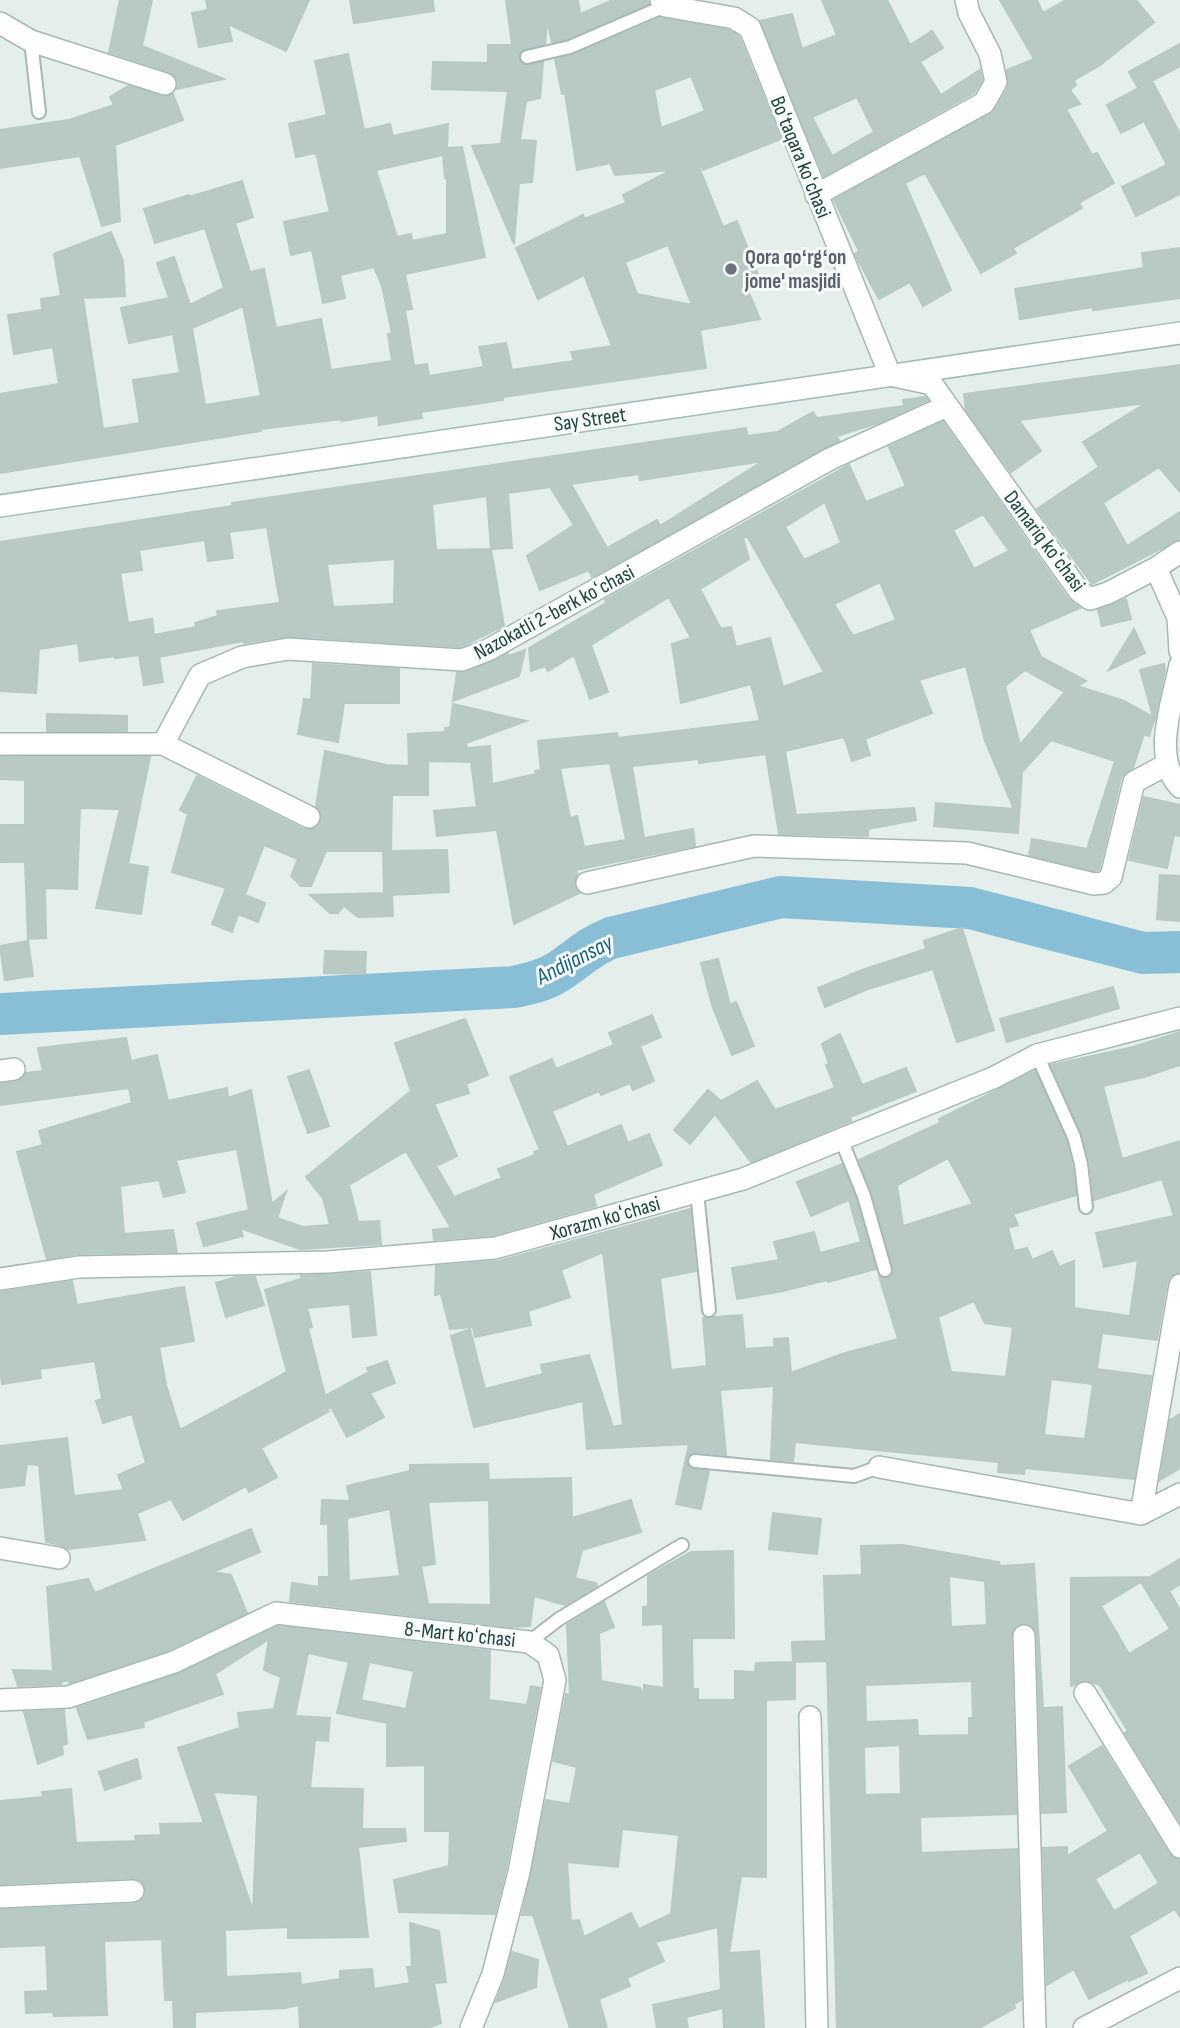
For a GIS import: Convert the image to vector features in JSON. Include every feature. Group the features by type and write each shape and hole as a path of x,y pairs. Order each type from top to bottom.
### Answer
{"street":[{"path":"816,195 984,103 996,82 990,54 969,13 966,0"},
{"name":"Boʻtaqara koʻchasi","path":"663,3 734,18 750,28 890,375"},
{"path":"0,23 31,41 165,85"},
{"name":"Say Street","path":"0,506 1180,333"},
{"name":"Damariq koʻchasi","path":"890,375 932,384 1079,591 1090,599 1108,593 1156,568"},
{"name":"Nazokatli 2-berk koʻchasi","path":"163,744 200,675 242,657 288,649 462,660 488,650 830,459 947,406"},
{"path":"1180,552 1156,568 1178,618 1180,651"},
{"path":"1180,665 1164,742 1166,765 1180,787"},
{"path":"0,744 163,744 309,817"},
{"path":"587,883 754,846 967,853 1094,884 1104,883 1111,877 1134,782 1166,765"},
{"name":"Xorazm koʻchasi","path":"0,1279 79,1267 328,1262 495,1248 743,1179 995,1077 1037,1055 1180,1018"},
{"path":"1141,1514 1180,1285"},
{"path":"878,1467 1141,1514 1180,1494"},
{"path":"0,1548 59,1558"},
{"name":"8-Mart koʻchasi","path":"0,1700 68,1697 174,1662 276,1613 529,1642 548,1655 555,1680 519,1872 493,1974 471,2028"},
{"path":"1024,1636 1035,2028"},
{"path":"1085,1693 1180,1847"},
{"path":"810,1717 817,2028"},
{"path":"0,1897 133,1891"},
{"path":"1084,2028 1180,1978"}],"lane":[{"path":"527,57 570,47 663,3"},
{"path":"31,41 39,112"},
{"path":"1037,1055 1074,1137 1081,1164 1086,1207"},
{"path":"841,1139 864,1196 885,1270"},
{"path":"697,1192 709,1310"},
{"path":"695,1461 854,1476 878,1467"},
{"path":"529,1642 559,1619 682,1545"}],"building":[{"path":"120,0 152,0 142,46 224,79 177,89 178,81 170,72 109,52"},
{"path":"206,0 309,0 286,51 228,24 232,41 199,47 192,13 208,10"},
{"path":"350,0 433,0 434,11 354,23"},
{"path":"506,0 578,0 580,14 613,0 648,0 649,4 567,39 552,42 547,20 545,44 524,49 519,54 519,60 524,65 543,62 540,98 526,101 520,140 536,141 532,182 519,183 514,244 472,146 501,144 508,91 432,89 433,62 488,63 488,45 512,45"},
{"path":"822,0 887,0 910,45 932,31 943,48 920,62 941,95 980,70 982,80 974,93 824,176 760,21 792,14 802,49 837,35","holes":["857,97 874,132 832,156 812,117"]},
{"path":"1000,0 1037,0 1043,13 1066,0 1136,0 1154,22 1099,66 1074,80 1076,85 1070,90 1080,104 1066,109 1092,155 1097,153 1114,183 1079,203 1082,208 1013,248 1016,253 981,273 925,173 905,183 951,290 923,306 910,282 879,299 855,254 859,251 834,200 995,110 1008,88 1007,70 1034,59"},
{"path":"660,18 729,30 739,37 781,139 703,170 699,167 723,227 737,221 760,280 746,286 760,319 700,330 706,368 503,397 503,400 421,412 422,418 379,425 378,415 261,429 0,473 0,394 59,384 53,347 14,354 8,315 42,310 41,299 61,296 54,254 111,232 123,261 125,296 83,298 103,429 140,423 133,380 180,373 173,334 129,343 121,308 169,298 157,263 174,257 190,305 224,288 205,228 155,243 144,209 189,195 242,181 253,217 235,223 250,272 264,269 276,328 321,319 331,370 392,361 388,334 392,333 382,286 374,267 340,275 345,298 323,303 312,250 291,255 284,222 330,212 316,153 296,157 289,124 327,115 315,61 348,54 364,130 390,124 393,136 448,124 447,148 462,147 485,257 405,274 412,309 405,310 414,366 427,364 429,376 484,367 479,347 506,343 512,370 574,361 571,352 612,346 584,275 538,299 516,248 583,215 584,219 626,203 623,195 672,170 615,175 610,163 577,170 565,93 562,94 555,59 573,55","holes":["691,76 705,111 661,128 654,90","443,155 445,178 447,177 447,234 412,241 411,234 397,237 376,170","668,245 692,305 637,294 625,262","243,306 261,396 205,405 192,328"]},
{"path":"1180,44 1180,66 1138,88 1129,72"},
{"path":"1152,81 1180,134 1180,194 1136,216 1122,187 1167,165 1144,121 1121,133 1107,105"},
{"path":"128,86 161,96 173,94 183,120 115,145 120,221 102,226 80,156 0,168 0,130 69,120 114,105 110,97"},
{"path":"1180,248 1180,298 1093,310 1093,307 1020,319 1015,289 1144,268 1142,253"},
{"path":"1180,365 1180,492 1159,467 1103,503 1127,546 1180,512 1180,539 1092,584 1037,509 1099,467 1083,442 1146,403 1019,420 1041,451 1011,472 966,410 964,394"},
{"path":"925,397 928,400 878,423 837,436 839,441 592,577 589,570 540,590 527,556 574,525 550,487 508,493 512,548 491,549 504,626 460,647 289,636 243,641 159,657 163,682 144,685 139,655 80,661 78,643 39,649 36,693 0,691 0,542 232,506 232,503 746,428 748,436 777,432 813,412 817,418 904,406 903,400","holes":["763,461 660,526 657,520 607,548 571,484 639,474 640,480","487,496 491,549 436,550 432,504","267,527 280,603 217,611 218,616 195,623 196,627 154,635 152,619 128,623 120,573 142,570 139,550 205,540 208,561 233,558 229,532","395,559 394,604 333,607 327,564"]},
{"path":"943,422 1068,599 1080,608 1029,630 1041,657 1086,681 1077,686 1124,701 1153,717 1140,670 1164,664 1154,722 1149,736 1144,734 1133,768 1121,778 1099,870 1029,855 1032,839 1087,849 1115,761 1051,740 1022,772 1018,833 934,826 936,803 1014,809 985,741 966,666 919,680 932,713 865,739 870,755 852,761 844,737 785,751 796,815 914,808 916,820 868,829 868,836 779,834 766,754 699,763 699,759 632,766 644,838 693,829 695,846 576,870 574,885 579,893 514,924 497,830 437,836 434,811 477,807 469,748 490,746 492,784 536,774 535,771 541,770 538,741 617,733 618,738 760,721 751,684 681,703 672,644 691,638 669,597 591,645 608,692 590,699 574,655 548,671 545,666 531,671 529,648 606,603 605,600 849,465 866,502 906,486 889,447","holes":["825,502 841,543 804,560 785,527","983,514 1009,551 974,569 953,530","747,536 824,672 783,687 770,638 736,647 731,627 721,629 700,589 749,559 743,538","880,582 896,620 853,636 834,604","1025,670 1065,692 1020,745 1005,686","610,763 626,840 584,847 577,816 570,818 560,768"]},
{"path":"1126,599 1131,619 1102,626 1098,610"},
{"path":"1134,629 1145,653 1109,670"},
{"path":"525,650 519,676 453,701 457,673 467,672 508,654 509,656"},
{"path":"313,664 399,669 399,703 344,703 338,742 298,734 304,699 311,700"},
{"path":"453,704 526,721 466,743 470,762 428,761 428,795 392,795 391,851 447,850 449,892 392,895 393,916 358,917 344,906 338,913 330,913 310,895 384,893 383,851 326,851 311,886 301,886 291,876 298,859 264,845 245,895 265,903 258,922 238,914 232,932 212,924 226,888 172,872 188,814 180,810 197,776 303,829 310,830 320,823 322,817 316,806 325,751 386,765 409,766 408,734 445,732 445,728 450,728"},
{"path":"47,714 127,716 127,731 47,731"},
{"path":"0,757 150,757 128,864 148,867 141,914 96,908 120,809 80,808 77,889 45,888 46,938 28,939 25,862 0,862 0,825 25,825 25,780 0,779"},
{"path":"1144,797 1180,805 1180,836 1174,835 1167,868 1129,860"},
{"path":"1160,875 1180,876 1180,921 1157,919"},
{"path":"962,928 994,1030 957,1042 933,969 868,989 825,1007 818,988 926,949 924,941"},
{"path":"28,941 33,976 5,980 0,946"},
{"path":"325,951 366,952 365,974 324,973"},
{"path":"718,959 730,1005 736,1002 754,1046 732,1055 712,1005 701,963"},
{"path":"1113,987 1119,1008 1007,1042 1000,1019"},
{"path":"652,1015 661,1037 640,1046 654,1081 633,1090 630,1083 601,1095 599,1091 552,1111 567,1147 621,1125 628,1143 649,1134 662,1165 593,1194 596,1206 493,1235 434,1240 433,1230 451,1228 406,1151 349,1185 358,1222 379,1221 381,1244 300,1249 240,1228 243,1236 204,1246 197,1223 249,1210 237,1149 176,1160 185,1192 164,1197 159,1180 120,1186 124,1234 173,1230 177,1252 79,1254 47,1259 17,1152 43,1145 39,1131 132,1103 129,1088 0,1105 0,1084 17,1082 26,1073 43,1071 38,1048 126,1038 131,1061 157,1055 168,1101 227,1088 228,1098 251,1090 272,1204 286,1192 277,1218 303,1227 330,1225 323,1198 306,1177 411,1091 395,1043 465,1019 488,1075 466,1084 469,1093 434,1104 457,1156 436,1166 454,1197 502,1178 498,1169 535,1155 534,1152 540,1150 510,1077 552,1059 556,1069 614,1045 609,1033"},
{"path":"1180,1032 1180,1065 1144,1077 1103,1086 1122,1159 1180,1141 1180,1272 1170,1276 1167,1282 1157,1340 1102,1333 1097,1369 1151,1376 1134,1479 1025,1468 1024,1474 998,1472 999,1462 795,1442 793,1461 771,1459 774,1386 720,1390 726,1455 695,1452 688,1455 686,1460 691,1468 709,1471 701,1509 676,1504 689,1444 587,1449 583,1401 474,1427 451,1336 470,1329 485,1389 543,1374 541,1365 589,1355 613,1427 623,1425 603,1252 561,1270 570,1297 528,1311 531,1325 475,1337 473,1327 450,1329 441,1294 435,1295 436,1266 499,1261 690,1209 696,1271 660,1278 671,1370 707,1366 703,1318 742,1315 745,1349 774,1347 774,1339 788,1338 791,1373 842,1354 898,1339 879,1276 888,1278 893,1273 893,1268 872,1193 859,1160 940,1123 939,1119 1035,1071 1066,1140 1076,1195 1013,1214 1018,1225 1008,1228 1014,1251 1027,1248 1032,1260 1052,1251 1059,1267 1074,1261 1074,1308 1130,1316 1138,1260 1104,1267 1096,1233 1174,1216 1162,1179 1094,1200 1090,1163 1082,1135 1051,1065 1133,1047","holes":["948,1158 973,1204 903,1226 897,1185","974,1301 985,1323 1013,1327 1006,1377 951,1372 938,1317","1051,1379 1093,1384 1085,1439 1044,1435"]},
{"path":"840,1034 862,1085 906,1068 916,1091 850,1117 851,1121 751,1162 715,1114 690,1144 674,1130 708,1090 721,1101 757,1081 775,1110 835,1088 826,1065 829,1064 822,1044"},
{"path":"309,1070 329,1126 308,1133 288,1077"},
{"path":"842,1164 856,1199 876,1269 828,1282 827,1280 737,1299 732,1268 779,1260 774,1242 814,1232 820,1253 861,1242 849,1200 811,1216 797,1182"},
{"path":"370,1272 376,1335 353,1337 350,1304 307,1308 312,1327 308,1328 325,1396 369,1372 367,1368 387,1361 395,1383 370,1393 384,1417 347,1437 331,1407 329,1411 261,1448 277,1477 249,1492 246,1486 183,1520 171,1499 137,1513 145,1540 69,1549 46,1542 39,1465 27,1464 24,1485 0,1488 0,1446 67,1438 74,1496 124,1490 118,1475 146,1463 132,1414 103,1423 96,1401 102,1399 95,1361 40,1369 41,1378 2,1384 0,1292 72,1281 77,1305 184,1287 194,1341 159,1347 166,1385 180,1430 287,1372 265,1290 301,1279 301,1276"},
{"path":"236,1277 255,1277 264,1305 226,1317 216,1283"},
{"path":"1180,1414 1180,1468 1160,1480 1170,1420"},
{"path":"488,1464 489,1480 571,1478 572,1518 631,1500 641,1532 582,1550 575,1578 596,1583 597,1586 565,1605 534,1596 530,1626 511,1627 290,1601 292,1583 319,1587 319,1577 329,1577 328,1524 321,1524 322,1500 350,1501 347,1486 410,1471 410,1465","holes":["489,1500 491,1605 428,1604 421,1566 435,1564 428,1502","390,1509 400,1576 349,1581 347,1518"]},
{"path":"773,1513 821,1519 817,1554 769,1549"},
{"path":"251,1529 260,1552 213,1572 231,1575 247,1613 169,1650 69,1683 68,1680 61,1684 18,1686 13,1670 53,1671 47,1587 88,1579 95,1593"},
{"path":"903,1545 999,1562 1000,1566 1034,1564 1043,1708 1062,1707 1066,1812 1042,1813 1037,1636 1031,1625 1024,1623 1013,1629 1011,1636 1016,1814 920,1817 921,1853 1017,1849 1021,2000 1014,2004 1015,2008 979,2028 837,2028 827,1661 793,1662 792,1642 826,1641 824,1576 862,1575 861,1546","holes":["949,1576 985,1581 987,1625 951,1627","972,1681 973,1718 969,1718 969,1735 918,1736 917,1720 866,1722 865,1685","900,1745 901,1794 865,1795 864,1747"]},
{"path":"733,1551 734,1638 692,1638 693,1689 698,1689 698,1700 735,1700 735,1671 755,1672 756,1663 795,1662 795,1699 766,1700 766,1877 741,1876 729,1953 759,1951 764,2028 724,2028 723,2008 686,2017 688,2028 657,2028 653,2005 721,1990 718,1927 655,1942 664,1961 627,1978 630,1986 599,1999 607,2028 570,2028 533,1915 522,1915 546,1800 570,1804 577,1767 553,1761 566,1694 570,1695 567,1625 604,1602 614,1627 599,1633 601,1681 640,1688 644,1697 644,1685 664,1688 663,1624 643,1625 643,1607 648,1606 648,1576 691,1552","holes":["622,1829 679,1835 671,1914 639,1929 631,1913 584,1937 579,1920 571,1921 567,1862 618,1867"]},
{"path":"1180,1559 1180,1584 1169,1591 1180,1610 1180,1822 1125,1733 1128,1731 1100,1685 1085,1680 1071,1686 1071,1578 1150,1577","holes":["1141,1582 1170,1629 1129,1654 1101,1606"]},
{"path":"278,1626 490,1651 489,1700 527,1705 531,1686 540,1688 495,1914 399,1912 394,1880 449,1866 450,1831 425,1831 425,1765 387,1766 387,1723 337,1713 349,1662 308,1653 295,1716 330,1718 328,1741 315,1740 310,1788 363,1789 362,1829 405,1829 406,1841 358,1847 368,1937 288,1938 288,1927 225,1930 226,1977 300,1973 301,1985 340,1979 340,1971 372,1969 374,1989 410,1983 407,1967 412,1967 410,1923 439,1931 446,1982 434,1983 441,2023 428,2028 300,2028 299,2005 195,2012 195,2028 174,2028 173,2000 165,2000 162,1939 104,1941 107,2015 54,2016 53,2012 26,2013 25,1992 48,1991 46,1945 0,1947 0,1910 134,1904 144,1898 146,1890 140,1880 132,1878 0,1884 0,1801 43,1797 42,1792 71,1789 76,1843 136,1841 135,1836 161,1835 160,1824 204,1823 178,1748 240,1728 238,1713 274,1709 281,1677 264,1670 269,1639 215,1674 223,1694 143,1722 144,1727 88,1739 77,1708 178,1674","holes":["369,1662 414,1671 406,1709 361,1700","213,1792 258,1795 253,1911 223,1822"]},
{"path":"64,1710 67,1744 62,1745 63,1754 38,1764 24,1712"},
{"path":"1102,1746 1169,1854 1180,1860 1180,1917 1175,1909 1129,1936 1147,1973 1129,1981 1128,1979 1089,1999 1074,1969 1047,1985 1043,1848 1067,1847 1067,1856 1108,1831 1069,1766","holes":["1140,1852 1159,1883 1114,1911 1095,1879"]},
{"path":"137,1759 141,1778 105,1790 99,1772"},
{"path":"512,1952 538,1960 536,1987 496,2002 505,1979"}],"waterway":[{"name":"Andijansay","path":"0,1014 514,987 551,976 589,949 611,938 781,897 970,908 1143,953 1180,952"}],"place":[{"name":"Qora qoʻrgʻon jome' masjidi","path":"731,269"}]}
